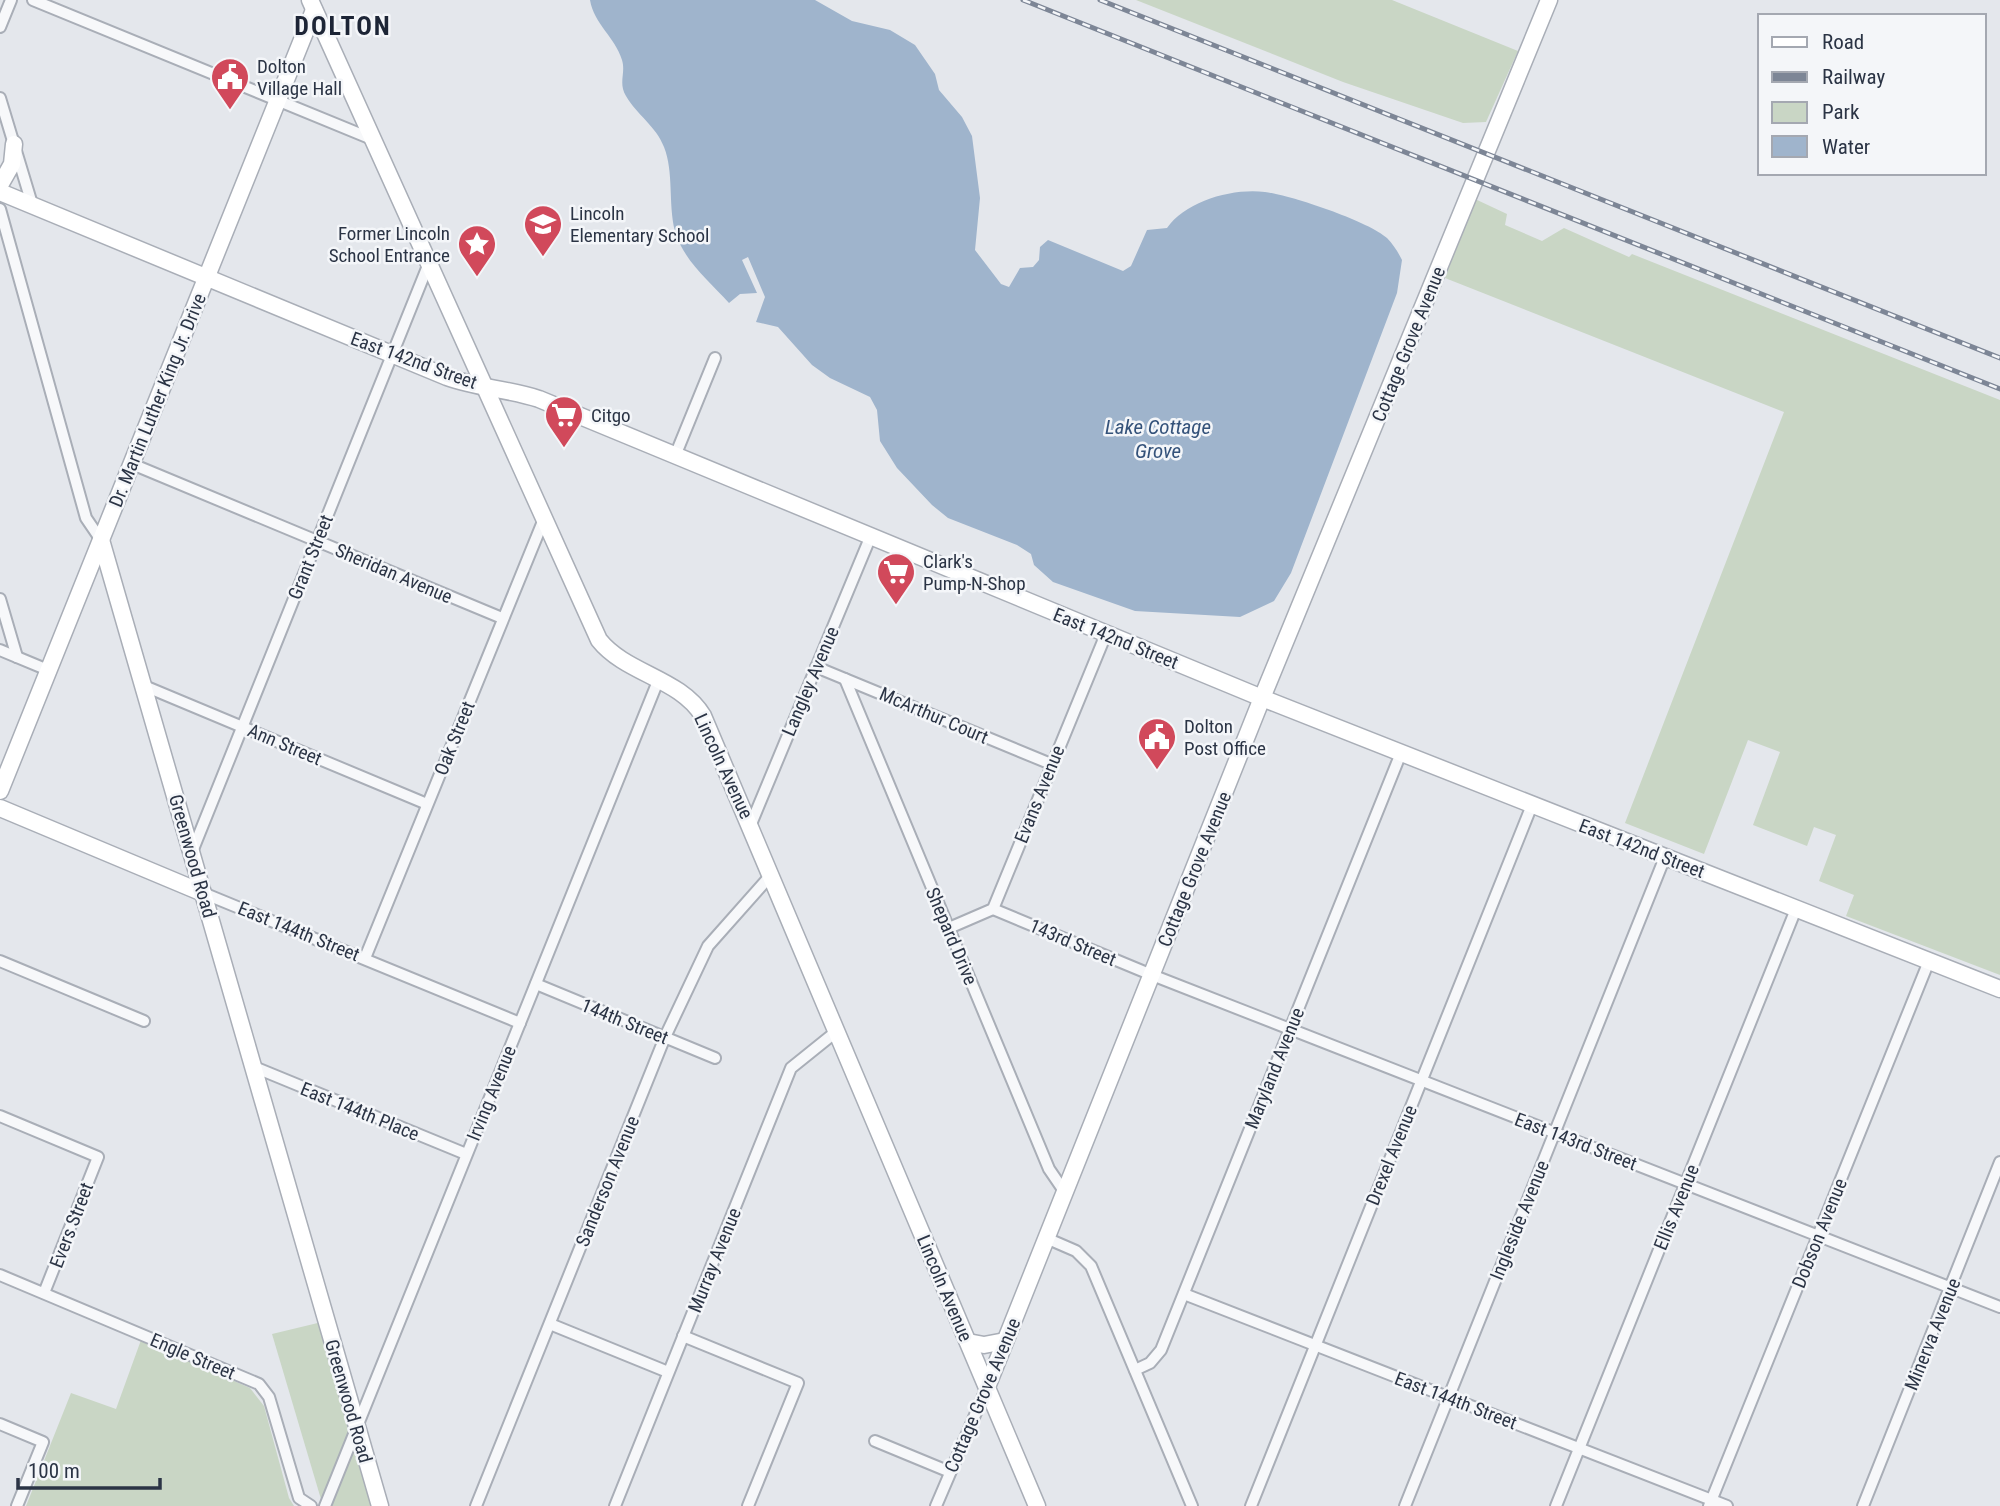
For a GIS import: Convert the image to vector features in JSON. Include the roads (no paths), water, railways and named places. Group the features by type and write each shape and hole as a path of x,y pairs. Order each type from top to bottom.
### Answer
{"street":[{"path":"0,27 11,0"},
{"path":"33,0 372,139"},
{"name":"Cottage Grove Avenue","path":"936,1506 1005,1341 1262,698 1549,0"},
{"name":"Dr. Martin Luther King Jr. Drive","path":"0,791 278,100 312,5"},
{"name":"Lincoln Avenue","path":"312,5 599,640 616,658 698,707 751,824 1037,1506"},
{"path":"0,98 32,204"},
{"path":"0,185 12,164 14,144"},
{"name":"East 142nd Street","path":"0,192 464,383 516,391 539,399 1262,698 2000,989"},
{"name":"Greenwood Road","path":"0,209 86,518 101,540 380,1506"},
{"name":"Grant Street","path":"192,852 429,263"},
{"path":"675,456 715,358"},
{"name":"Sheridan Avenue","path":"132,464 502,618"},
{"name":"Oak Street","path":"365,958 544,519"},
{"name":"Langley Avenue","path":"751,824 870,538"},
{"path":"0,598 17,657"},
{"name":"Evans Avenue","path":"993,909 1105,634"},
{"path":"0,650 48,670"},
{"name":"McArthur Court","path":"816,667 1051,764"},
{"name":"Shepard Drive","path":"845,679 1049,1170 1064,1191"},
{"name":"Irving Avenue","path":"325,1506 658,681"},
{"name":"Ann Street","path":"142,685 427,804"},
{"name":"Maryland Avenue","path":"1135,1370 1150,1363 1161,1350 1401,753"},
{"name":"Drexel Avenue","path":"1251,1506 1532,805"},
{"name":"East 144th Street","path":"0,808 520,1023"},
{"name":"Ingleside Avenue","path":"1405,1506 1665,857"},
{"name":"Sanderson Avenue","path":"476,1506 665,1037 708,946 771,875"},
{"path":"948,928 993,909"},
{"name":"143rd Street","path":"993,909 1152,975"},
{"name":"Ellis Avenue","path":"1556,1506 1796,909"},
{"path":"0,961 144,1021"},
{"name":"Dobson Avenue","path":"1710,1503 1929,961"},
{"name":"East 143rd Street","path":"1152,975 2000,1307"},
{"name":"144th Street","path":"536,984 715,1058"},
{"name":"Murray Avenue","path":"615,1506 791,1068 837,1031"},
{"name":"East 144th Place","path":"254,1067 466,1154"},
{"name":"Evers Street","path":"0,1116 98,1157 44,1293"},
{"name":"Minerva Avenue","path":"1863,1506 2000,1162"},
{"path":"1046,1238 1076,1251 1091,1266 1192,1506"},
{"name":"Engle Street","path":"0,1276 259,1384 270,1397 299,1498 311,1506"},
{"name":"East 144th Street","path":"1184,1294 1579,1448 1710,1503 1727,1506"},
{"path":"550,1324 668,1372"},
{"path":"683,1335 798,1383 748,1506"},
{"path":"968,1342 984,1345 1005,1341"},
{"path":"0,1424 43,1442 17,1506"},
{"path":"875,1441 950,1472"}],"water":[{"name":"Lake Cottage Grove","path":"590,0 815,0 852,21 890,30 915,45 935,74 939,90 962,117 972,136 980,198 975,250 1001,284 1009,287 1020,268 1033,267 1039,260 1040,247 1048,240 1123,271 1131,266 1147,230 1167,228 1186,210 1211,198 1238,192 1265,192 1310,203 1363,224 1387,238 1402,260 1397,293 1291,573 1274,601 1240,617 1135,611 1053,582 1034,565 1031,554 1017,545 948,518 932,505 897,468 880,441 877,410 870,397 830,378 812,365 778,327 756,322 765,297 748,257 742,260 757,293 740,294 729,303 684,251 673,221 669,167 664,147 626,96 619,52 592,9"}],"railway":[{"path":"1023,0 2000,389"},
{"path":"1100,0 2000,358"}],"place":[{"name":"Dolton Village Hall","path":"230,111"},
{"name":"Lincoln Elementary School","path":"543,258"},
{"name":"Former Lincoln School Entrance","path":"477,278"},
{"name":"Citgo","path":"564,449"},
{"name":"Clark's Pump-N-Shop","path":"896,606"},
{"name":"Dolton Post Office","path":"1157,771"}],"district":[{"name":"DOLTON","path":"343,26"}]}
